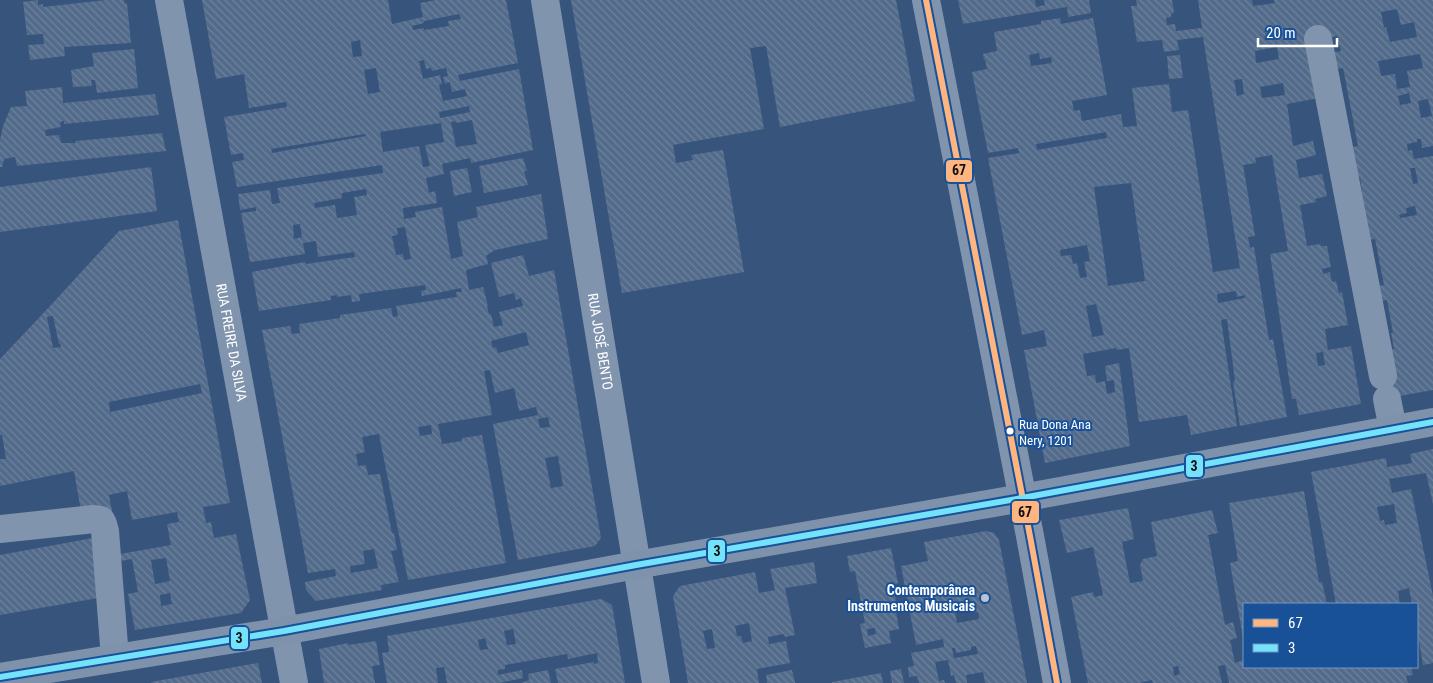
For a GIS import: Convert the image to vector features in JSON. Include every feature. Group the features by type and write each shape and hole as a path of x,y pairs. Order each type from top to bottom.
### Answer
{"main road":[{"path":"0,678 284,630 636,565 1022,498 1433,422"}],"street":[{"name":"RUA FREIRE DA SILVA","path":"169,0 294,683"},
{"name":"RUA JOSÉ BENTO","path":"545,0 656,683"},
{"path":"926,0 1057,683"},
{"path":"1318,39 1393,429"},
{"path":"0,529 94,519 101,520 105,531 115,658"}],"building":[{"path":"38,0 38,5 43,4 43,7 106,0 124,0 125,4 127,3 131,43 64,47 65,56 30,60 28,45 44,44 43,34 27,35 23,2"},
{"path":"202,0 388,0 392,24 423,17 420,3 436,0 506,0 518,63 458,75 460,81 519,69 533,150 471,163 470,158 442,164 444,174 426,178 429,193 435,191 437,203 403,208 404,219 416,217 415,212 442,207 451,259 463,256 457,222 478,217 476,207 541,194 548,239 495,250 486,256 488,264 466,270 469,290 483,287 494,327 503,325 499,312 523,306 521,298 516,300 514,293 499,297 491,263 523,255 529,276 554,270 601,538 595,546 518,560 493,424 538,415 536,407 519,411 514,388 495,393 490,370 484,371 492,415 438,424 442,444 482,435 506,563 408,580 379,434 362,437 365,452 356,454 358,466 366,465 368,475 380,474 397,550 391,551 399,582 381,585 382,590 316,601 306,590 305,582 336,576 335,569 308,573 262,330 290,326 292,334 300,333 299,324 340,318 340,315 391,308 393,317 398,316 396,306 457,297 456,292 462,292 461,288 422,296 421,291 426,290 425,285 359,294 360,301 352,302 351,295 337,297 337,295 331,296 331,300 259,311 252,272 305,262 306,264 355,257 354,252 318,257 316,241 303,243 305,254 250,262 241,213 256,211 256,207 240,210 238,194 270,190 272,204 280,203 277,188 383,173 382,165 237,187 232,162 244,160 243,153 231,155 224,117 287,107 286,102 249,108 244,74 216,79","holes":["459,14 461,19 448,21 449,26 424,30 424,28 413,30 412,26 424,23 424,21","360,40 362,56 353,57 351,42","424,60 426,69 431,68 432,71 446,68 448,76 443,77 445,84 450,82 452,92 465,89 467,96 443,101 439,85 442,84 440,75 423,79 419,61","376,68 380,92 368,94 364,70","469,106 470,112 440,118 439,112","472,120 477,144 456,147 451,122","441,123 444,142 425,145 430,166 423,167 419,146 383,152 380,132","365,134 366,136 272,153 271,149","366,189 367,195 354,197 357,215 337,218 335,205 315,208 314,203 342,198 342,193","300,224 302,237 294,239 293,225","405,227 411,259 404,260 403,254 396,255 392,236 398,235 397,228","526,332 529,345 498,353 496,347 493,348 491,341","548,417 550,427 540,428 538,419","431,425 432,434 420,436 418,427","558,456 563,486 551,488 545,458","374,549 378,568 351,573 350,566 365,564 363,551"]},
{"path":"571,0 896,0 915,101 780,127 766,46 750,48 764,129 673,145 676,163 693,160 691,155 723,150 744,272 622,293"},
{"path":"958,0 1035,0 1036,7 1045,5 1044,0 1089,0 1091,13 1068,17 1067,7 963,24"},
{"path":"1136,0 1172,0 1174,13 1171,14 1171,17 1166,18 1167,25 1175,24 1176,31 1202,28 1198,0 1252,0 1253,6 1275,3 1274,0 1433,0 1433,146 1422,148 1421,139 1407,144 1408,151 1412,150 1414,159 1433,156 1433,390 1394,397 1389,350 1394,349 1391,333 1393,333 1387,300 1377,302 1374,287 1384,285 1375,239 1366,240 1357,194 1362,193 1352,147 1358,146 1343,68 1332,70 1330,53 1341,51 1337,36 1328,38 1326,28 1319,29 1319,98 1287,104 1293,146 1313,141 1316,155 1296,160 1299,178 1322,174 1327,196 1315,199 1316,202 1300,205 1307,246 1320,244 1321,246 1327,246 1331,267 1322,269 1323,274 1330,272 1332,282 1336,281 1339,293 1342,292 1348,325 1325,329 1328,350 1351,346 1361,404 1299,415 1296,399 1292,399 1270,254 1288,251 1272,155 1255,158 1256,163 1243,165 1255,236 1248,237 1250,248 1254,247 1269,340 1273,339 1287,417 1240,426 1233,382 1235,381 1227,319 1221,320 1237,426 1191,435 1187,415 1139,422 1129,348 1117,350 1116,348 1083,354 1087,376 1095,375 1096,383 1105,381 1107,394 1115,392 1114,380 1107,381 1105,366 1119,363 1130,446 1045,463 1024,350 1047,346 1044,330 1022,335 988,158 1019,153 1018,148 988,153 972,72 987,69 983,54 997,51 994,32 1041,24 1041,21 1060,18 1061,24 1093,18 1107,95 1072,101 1074,111 1080,110 1082,121 1121,114 1123,127 1137,126 1132,88 1169,84 1172,112 1188,110 1213,272 1240,268 1203,37 1177,40 1179,50 1164,52 1162,40 1137,42 1131,6 1137,6","holes":["1397,9 1401,25 1414,22 1417,37 1390,42 1386,27 1384,28 1381,12","1277,47 1279,59 1256,63 1255,51","1039,53 1040,59 1051,57 1052,63 1031,66 1029,55","1420,54 1423,68 1407,71 1410,87 1397,89 1395,74 1381,76 1378,61","1242,79 1244,94 1237,96 1234,80","1283,83 1285,95 1262,98 1260,87","1409,93 1411,103 1400,105 1398,96","1428,99 1432,116 1421,118 1418,101","1106,132 1107,138 1037,150 1036,144","1410,168 1415,168 1418,183 1413,184","1131,183 1145,281 1108,286 1094,187","1415,206 1417,215 1400,218 1399,215 1407,213 1406,208","1087,245 1090,261 1084,262 1087,277 1080,278 1077,263 1073,264 1071,255 1061,256 1060,250","1236,291 1237,297 1245,295 1245,298 1218,303 1217,294","1096,304 1104,335 1092,337 1086,306","1323,352 1325,365 1318,366 1316,353"]},
{"path":"134,49 138,88 97,93 95,80 91,80 92,86 73,87 71,70 94,66 92,53"},
{"path":"1180,55 1183,78 1169,79 1167,56"},
{"path":"62,87 63,103 155,94 159,115 64,124 64,121 60,122 61,127 45,130 46,136 59,135 61,143 76,143 75,141 162,133 166,151 17,166 15,157 4,159 2,167 0,167 0,140 3,126 11,107 27,106 25,91"},
{"path":"523,158 527,171 524,171 528,185 484,193 479,166"},
{"path":"151,167 157,211 0,232 0,187"},
{"path":"467,168 472,192 454,196 450,171"},
{"path":"178,220 230,503 203,507 206,523 211,522 214,538 236,534 250,600 241,613 135,630 128,594 138,592 132,559 121,561 120,554 171,545 167,524 179,522 177,512 132,520 127,491 109,495 112,511 82,517 74,471 0,486 0,459 6,459 2,435 0,435 0,359 119,231","holes":["53,316 61,347 53,348 47,317","200,384 202,393 110,412 109,402","166,558 170,581 155,584 151,560","170,593 172,604 161,606 160,595"]},
{"path":"1433,449 1433,504 1426,473 1389,479 1392,493 1411,489 1433,596 1433,663 1423,665 1418,635 1418,603 1412,603 1409,588 1398,591 1400,603 1336,603 1311,472 1386,458 1387,467 1412,463 1410,454","holes":["1394,504 1397,523 1385,525 1384,520 1380,521 1377,507"]},
{"path":"1304,491 1319,582 1322,582 1327,603 1243,603 1243,638 1230,563 1238,561 1229,503"},
{"path":"1128,508 1134,539 1122,542 1130,583 1143,581 1140,565 1143,559 1157,556 1151,522 1212,510 1218,533 1208,535 1225,625 1233,622 1237,638 1230,640 1235,663 1243,660 1243,668 1411,668 1413,675 1406,676 1408,683 1229,683 1225,665 1218,666 1222,683 1153,683 1152,680 1139,683 1088,683 1071,597 1093,592 1094,597 1103,595 1093,547 1067,553 1059,520","holes":["1178,666 1180,674 1174,676 1173,667"]},
{"path":"986,531 994,533 999,540 1027,683 985,683 983,672 966,675 967,683 956,683 954,675 951,676 948,660 935,662 939,681 944,680 945,683 919,683 917,676 909,677 908,667 914,666 911,653 944,647 943,639 916,645 901,566 928,561 924,542","holes":["970,600 973,613 978,612 979,619 957,623 954,604","976,646 978,654 954,658 952,648 955,648 956,653 971,650 971,647"]},
{"path":"93,538 104,597 0,615 0,555"},
{"path":"891,548 898,583 893,585 899,629 889,631 891,643 865,648 860,624 865,623 855,571 850,572 847,556","holes":["875,628 876,634 868,636 867,629"]},
{"path":"814,562 817,583 785,588 795,635 785,637 784,634 768,637 769,644 786,641 790,663 757,669 759,683 688,683 673,596 680,586 755,572 759,593 775,590 770,569","holes":["749,623 752,641 743,643 741,636 737,636 735,626","712,629 715,648 707,649 703,631"]},
{"path":"601,599 612,605 625,683 558,683 555,669 594,662 594,664 598,663 597,653 568,659 567,654 505,665 505,669 498,670 498,675 522,670 523,678 499,683 447,683 444,667 436,668 438,683 387,683 382,653 389,652 387,636","holes":["513,629 516,644 507,645 504,631","485,638 488,649 480,650 478,640"]},
{"path":"376,641 380,665 372,666 375,683 324,683 319,649 348,643 348,645"},
{"path":"258,663 262,683 151,682"},
{"path":"901,669 904,683 892,683 890,671"},
{"path":"548,670 551,683 521,683 529,680 528,674"},
{"path":"792,670 795,683 767,683 766,675"},
{"path":"881,673 883,683 832,683 832,682"}],"transit line":[{"name":"67","path":"926,0 1057,683"},
{"name":"3","path":"0,677 284,631 636,565 1022,498 1433,422"}],"place":[{"name":"Rua Dona Ana Nery, 1201","path":"1010,431"},
{"name":"Contemporânea Instrumentos Musicais","path":"985,598"}]}
